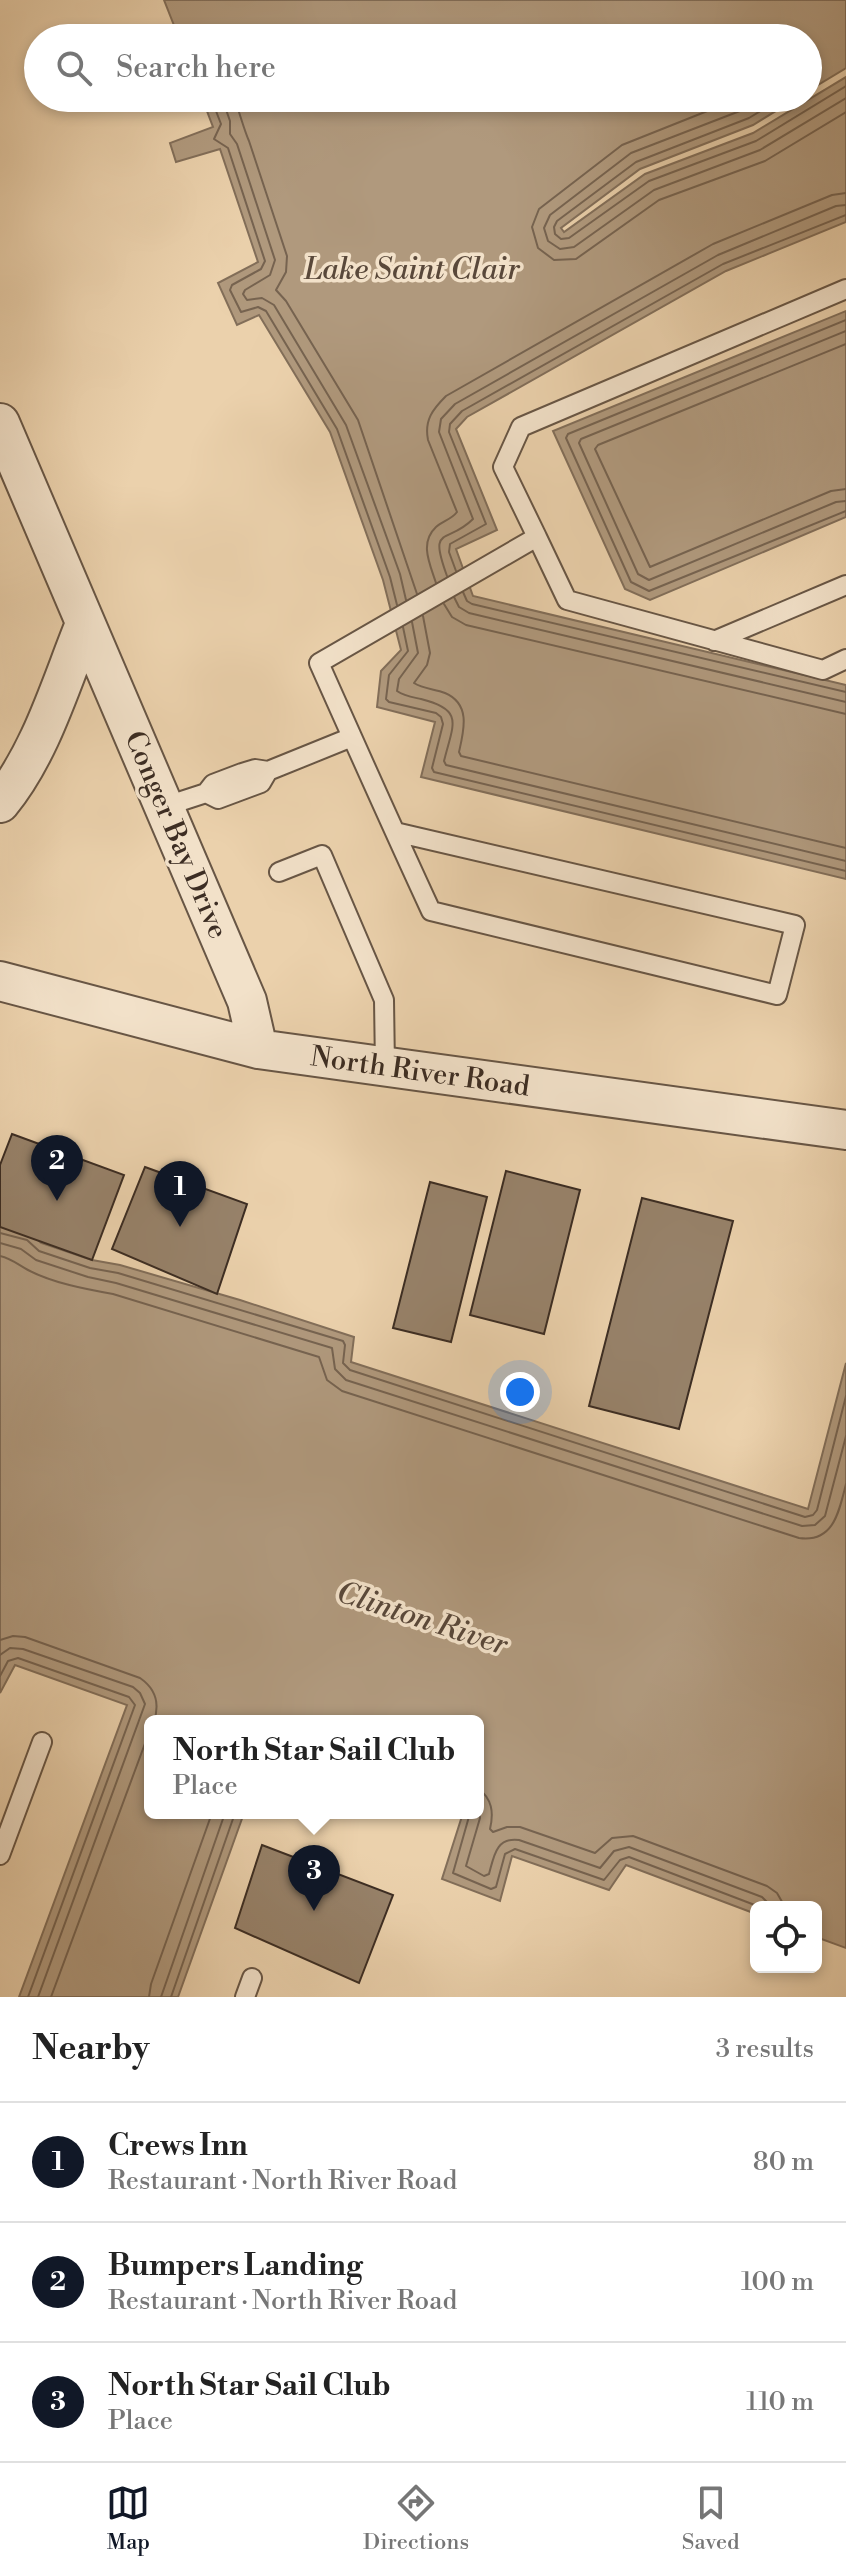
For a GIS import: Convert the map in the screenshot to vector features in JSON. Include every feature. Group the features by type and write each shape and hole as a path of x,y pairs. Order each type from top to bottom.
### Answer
{"street":[{"name":"Conger Bay Drive","path":"0,423 247,1001 258,1049"},
{"path":"0,803 14,786 41,732 85,624"},
{"name":"North River Road","path":"0,981 258,1049 846,1130"}],"lane":[{"path":"846,289 521,427 503,467 567,600 823,670 846,659"},
{"path":"395,832 795,925 777,995 431,911 395,832 352,737 319,663 537,537"},
{"path":"714,641 846,585"},
{"path":"163,807 206,793 213,784 242,773 255,769 268,771 352,737"},
{"path":"279,872 322,855 384,1000 385,1067"},
{"path":"0,1855 42,1742"},
{"path":"245,1997 252,1978"}],"water":[{"path":"164,0 846,0 846,68 822,83 822,24 173,24"},
{"name":"Lake Saint Clair","path":"846,77 846,222 726,271 467,417 456,429 497,530 456,549 473,596 846,685 846,879 421,777 435,722 377,707 381,671 401,650 383,580 330,432 259,315 237,325 218,283 258,262 220,149 176,162 170,143 213,127 207,112 774,112 753,125 640,169 561,228 564,232 645,174 753,133 788,112 822,112 822,91"},
{"path":"846,311 846,517 650,600 625,589 553,431"},
{"name":"Clinton River","path":"0,1225 31,1233 41,1243 92,1260 120,1265 240,1300 354,1337 351,1362 808,1509 846,1363 846,1948 822,1939 822,1901 750,1901 750,1912 626,1865 609,1890 512,1856 500,1901 442,1879 461,1819 484,1819 484,1715 144,1715 144,1819 242,1819 178,1997 19,1997 127,1705 15,1665 0,1693"}],"building":[{"path":"12,1134 124,1175 92,1260 0,1227 0,1165"},
{"path":"145,1167 247,1204 217,1294 112,1249"},
{"path":"506,1171 580,1190 544,1334 470,1315"},
{"path":"430,1182 487,1197 451,1342 393,1328"},
{"path":"642,1198 733,1221 679,1429 589,1406"},
{"path":"262,1845 393,1895 359,1983 235,1928"}],"place":[{"name":"Bumpers Landing","path":"57,1201"},
{"name":"Crews Inn","path":"180,1227"},
{"name":"North Star Sail Club","path":"314,1911"}]}
